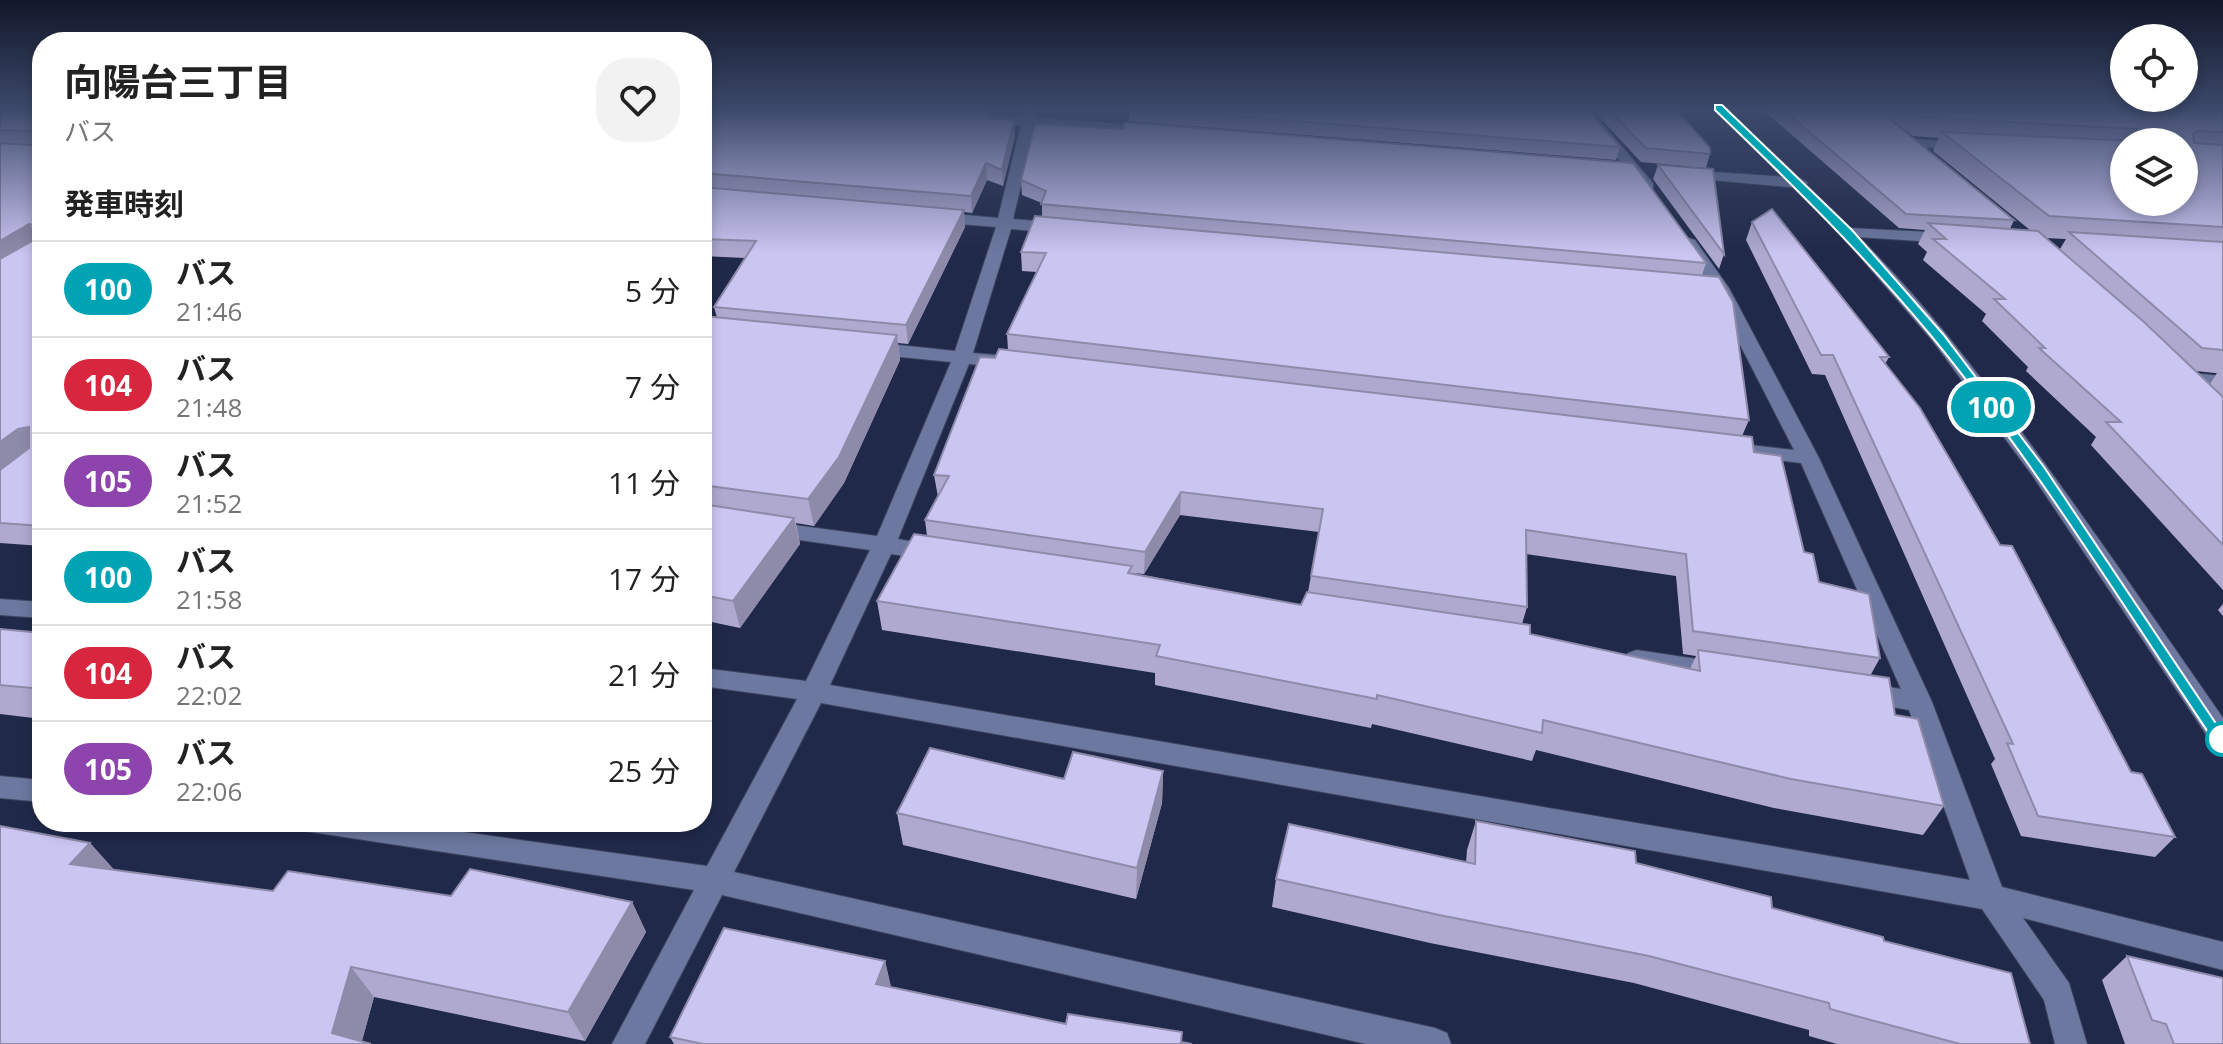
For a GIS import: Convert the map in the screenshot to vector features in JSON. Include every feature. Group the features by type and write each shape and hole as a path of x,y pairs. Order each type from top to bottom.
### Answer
{"street":[{"path":"628,1044 814,692 884,545 962,357 1004,223 1020,157"},
{"path":"1635,157 1652,172 1670,216 1809,458 1919,702 1991,897 2058,994 2071,1044"},
{"path":"1772,157 1848,233 1938,336 2030,458 2223,739"},
{"path":"1926,157 1934,163"},
{"path":"1606,168 1800,183"},
{"path":"924,216 1083,230"},
{"path":"1848,233 1968,239"},
{"path":"855,347 1025,365"},
{"path":"2202,399 2175,373 2223,382"},
{"path":"1699,445 1809,458"},
{"path":"748,525 963,557"},
{"path":"0,607 32,609"},
{"path":"1621,657 1746,676"},
{"path":"712,678 814,692 1991,897 2223,956"},
{"path":"1840,690 1919,702"},
{"path":"0,787 32,790"},
{"path":"378,832 714,880 1435,1044"}],"building":[{"path":"0,157 32,157 32,225 0,241"},
{"path":"712,157 1005,157 1002,170 986,163 971,196 712,174"},
{"path":"1027,157 1555,157 1633,163 1706,263 1041,204 1046,191 1021,180"},
{"path":"1838,157 1936,157 2014,220 1906,214"},
{"path":"1973,157 2110,157 2110,216 2198,216 2198,157 2223,157 2223,227 2049,216"},
{"path":"1658,165 1713,169 1724,254"},
{"path":"712,188 964,210 906,325 714,307 756,241 712,239"},
{"path":"1772,209 1889,357 1880,357 1920,408 2000,545 2012,546 2131,772 2142,774 2175,837 2038,816 2007,743 2013,744 1833,355 1821,355 1752,222"},
{"path":"1035,216 1719,277 1733,302 1749,420 1007,334 1046,253 1021,252"},
{"path":"1928,223 2038,231 2144,322 2223,397 2223,545 2106,422 2121,422 2039,348 2045,348 1994,299 2005,299 1933,239 1946,239"},
{"path":"2069,232 2223,242 2223,350 2202,348"},
{"path":"32,241 32,525 0,523 0,470 29,448 29,427 18,429 0,442 0,259"},
{"path":"712,317 897,335 839,457 808,499 712,486"},
{"path":"999,349 1752,437 1754,452 1781,456 1804,552 1813,554 1819,582 1869,594 1880,658 1693,631 1686,554 1526,530 1527,607 1311,576 1323,509 1181,492 1145,552 925,520 949,476 934,475 980,357 995,358"},
{"path":"712,506 794,518 733,601 712,597"},
{"path":"914,534 1132,566 1128,573 1301,605 1307,592 1530,625 1530,634 1700,671 1698,650 1889,678 1895,715 1918,719 1944,806 1791,779 1543,720 1542,733 1377,695 1377,699 1156,656 1160,645 877,601"},
{"path":"0,629 32,632 32,688 0,685"},
{"path":"930,748 1064,779 1073,752 1163,771 1137,868 897,813"},
{"path":"1476,821 1635,851 1636,863 1771,897 1772,908 1883,937 1884,941 2011,973 2030,1044 1960,1044 1830,1009 1829,1003 1649,956 1276,879 1289,824 1475,864"},
{"path":"0,826 90,843 70,864 273,891 288,871 451,896 470,869 632,902 568,1012 351,967 332,1033 371,1044 0,1044"},
{"path":"724,928 885,961 876,984 1066,1024 1068,1014 1182,1032 1181,1042 1192,1044 703,1044 670,1037"},
{"path":"2127,956 2223,978 2223,1044 2174,1044 2166,1024 2152,1020"}],"bus line":[{"name":"100","path":"1772,157 1848,233 1938,336 2039,470 2200,701 2223,739"}]}
